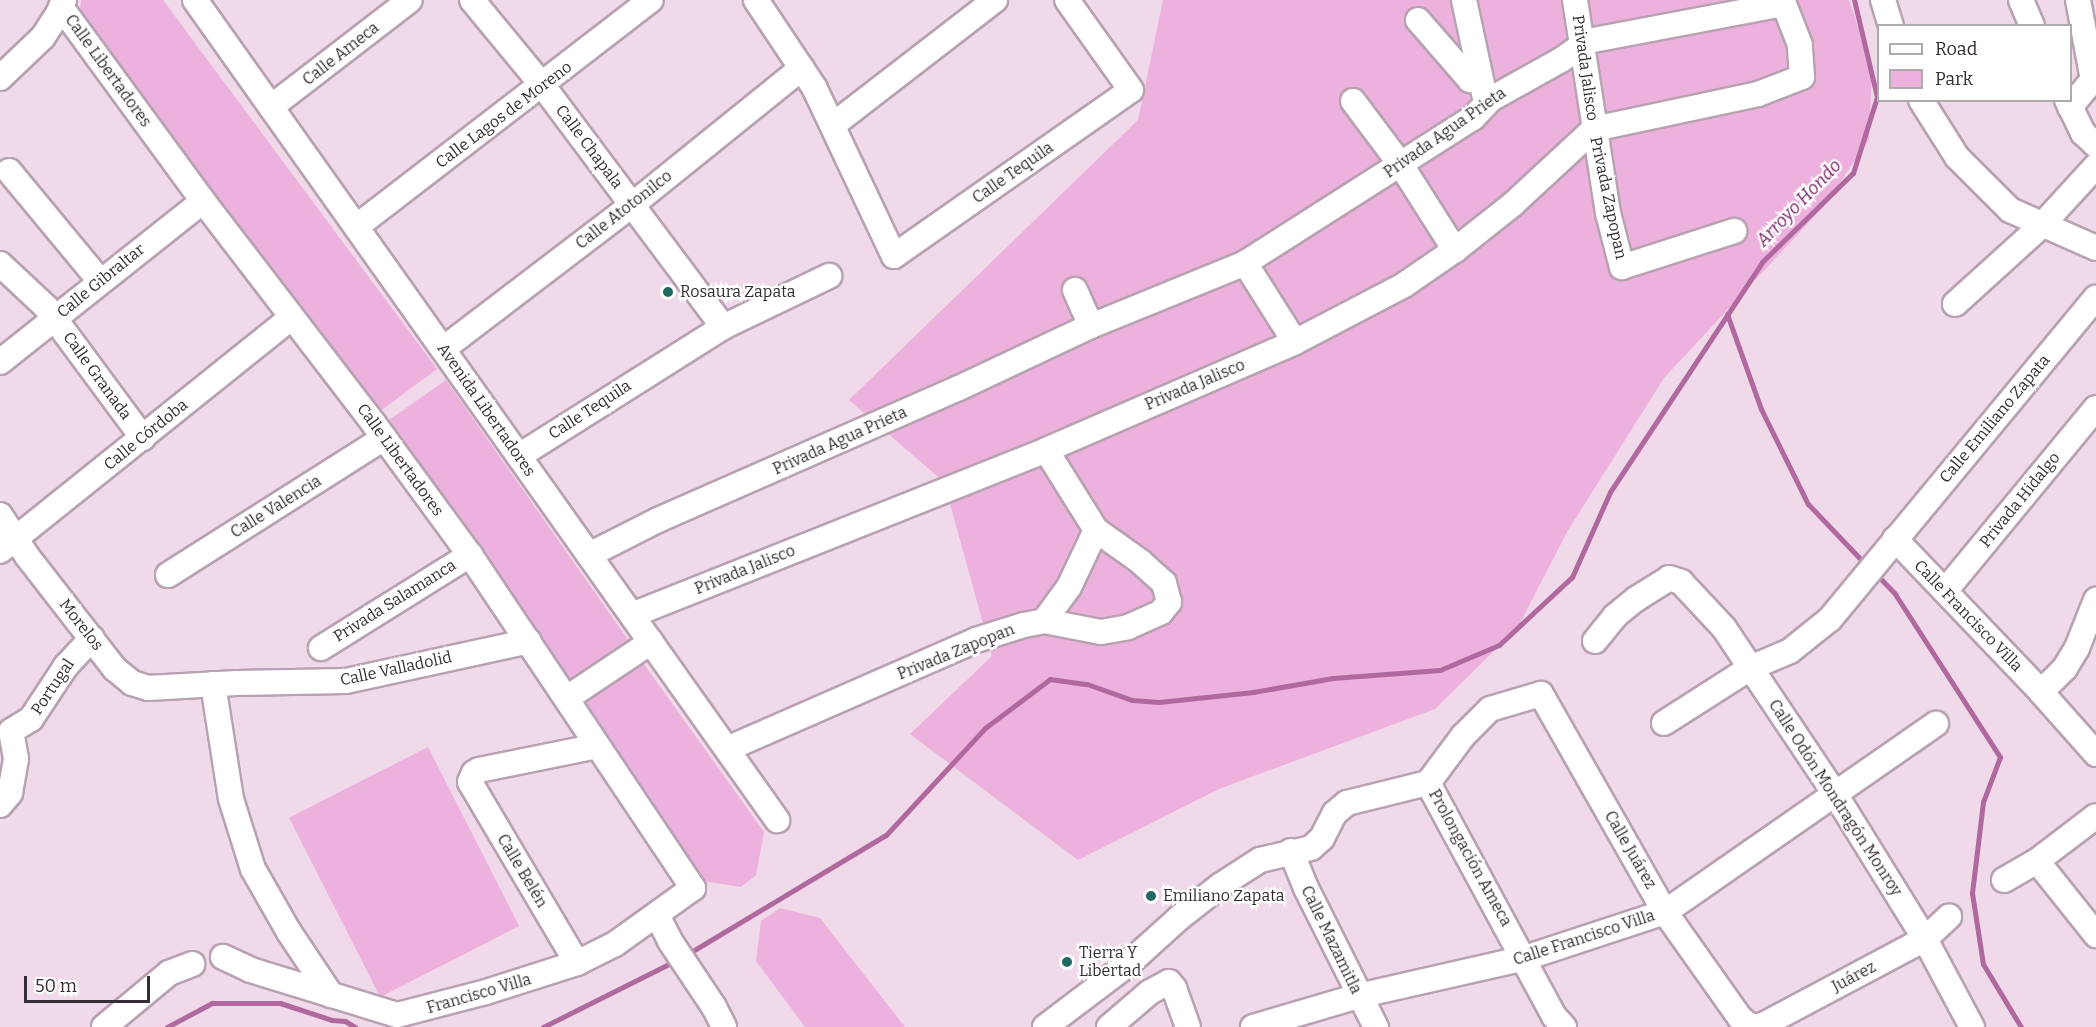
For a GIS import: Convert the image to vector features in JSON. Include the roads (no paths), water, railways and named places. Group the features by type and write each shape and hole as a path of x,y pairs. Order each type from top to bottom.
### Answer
{"street":[{"name":"Avenida Libertadores","path":"195,0 632,615 647,645 727,749 777,820"},
{"name":"Calle Ameca","path":"271,107 410,0"},
{"name":"Calle Chapala","path":"472,0 543,86 723,327"},
{"name":"Calle Lagos de Moreno","path":"356,227 543,86 651,0"},
{"path":"760,1 802,68 833,125 995,0"},
{"name":"Calle Tequila","path":"833,125 894,256 1131,90 1067,0"},
{"path":"1464,0 1484,92"},
{"name":"Privada Jalisco","path":"632,615 1046,450 1295,342 1404,285 1455,250 1513,204 1594,129 1575,0"},
{"path":"1883,0 1891,24"},
{"path":"2021,0 2031,24"},
{"path":"2072,100 2093,80 2078,0"},
{"path":"1594,129 1758,94 1802,77 1800,45 1786,2"},
{"name":"Privada Agua Prieta","path":"589,555 658,520 959,388 1091,326 1245,263 1473,118 1484,92 1595,38 1689,10 1786,2"},
{"path":"0,78 43,37 63,4"},
{"name":"Calle Libertadores","path":"63,4 203,201 384,438 529,640 575,693 597,746 693,888 657,915"},
{"path":"1418,20 1470,80 1484,92"},
{"name":"Calle Atotonilco","path":"443,349 633,205 802,68"},
{"path":"1353,100 1401,165 1455,250"},
{"path":"1922,102 1957,157 2010,210 2041,226 2096,248"},
{"path":"2068,104 2084,133 2096,145"},
{"name":"Privada Zapopan","path":"1594,129 1608,213 1622,267 1734,231"},
{"path":"1955,304 2041,226 2096,166"},
{"path":"9,171 100,281"},
{"name":"Calle Gibraltar","path":"0,362 203,201"},
{"path":"1245,263 1295,342"},
{"name":"Calle Granada","path":"0,264 34,293 55,318 142,438"},
{"name":"Calle Tequila","path":"519,456 723,327 829,276"},
{"path":"1075,290 1091,326"},
{"name":"Calle Emiliano Zapata","path":"1664,723 1750,668 1790,651 1830,619 2096,298"},
{"name":"Calle Córdoba","path":"8,545 292,317"},
{"name":"Privada Hidalgo","path":"1945,591 2096,408"},
{"name":"Calle Valencia","path":"168,575 384,438"},
{"name":"Privada Zapopan","path":"727,749 976,640 1023,625 1044,621 1101,632 1128,627 1161,612 1169,602 1164,583 1141,562 1096,530 1046,450"},
{"name":"Morelos","path":"0,515 8,545 92,638 115,669 132,683 148,688 201,684"},
{"path":"1044,621 1069,587 1096,530"},
{"name":"Calle Francisco Villa","path":"1888,547 1945,591 2042,692 2096,754"},
{"name":"Privada Salamanca","path":"321,648 470,555"},
{"name":"Calle Odón Mondragón Monroy","path":"1595,641 1615,616 1636,599 1669,578 1681,582 1724,628 1835,794 1925,939 1972,1027"},
{"path":"2042,692 2065,668 2077,648 2096,600"},
{"name":"Portugal","path":"5,728 31,719 66,666 92,638"},
{"name":"Calle Valladolid","path":"201,684 346,681 529,640"},
{"path":"575,693 647,645"},
{"path":"201,684 231,799 253,869 289,932 331,995"},
{"name":"Calle Juárez","path":"1428,783 1462,736 1490,709 1541,694 1665,912 1740,1017 1753,1027"},
{"name":"Calle Francisco Villa","path":"1253,1027 1358,996 1525,958 1665,912 1936,724"},
{"path":"0,805 10,793 16,759 5,728"},
{"name":"Calle Belén","path":"577,963 471,787 471,778 479,770 597,746"},
{"path":"1045,1027 1127,965 1179,918 1221,885 1260,860 1311,848 1322,838 1335,813 1347,803 1428,783"},
{"name":"Prolongación Ameca","path":"1428,783 1525,958 1554,1016 1564,1027"},
{"path":"2004,880 2037,861 2096,816"},
{"name":"Calle Mazamitla","path":"1291,851 1306,888 1358,996 1376,1027"},
{"path":"2037,861 2096,935"},
{"path":"657,915 670,941 714,1007 724,1027"},
{"name":"Francisco Villa","path":"223,957 251,970 397,1015 486,992 577,963 615,944 657,915"},
{"name":"Juárez","path":"1753,1027 1773,1020 1925,939 1949,918"},
{"path":"104,1027 169,972 192,964"},
{"path":"1127,965 1160,987 1174,988 1188,1027"},
{"path":"1109,1027 1160,987"}],"waterway":[{"name":"Arroyo Hondo","path":"686,955 886,835 985,728 1050,679 1087,684 1132,700 1159,702 1253,692 1333,678 1440,670 1499,645 1572,577 1610,492 1762,262 1853,173 1877,97 1854,0"},
{"path":"1727,314 1761,409 1808,504 1866,565"},
{"path":"1875,573 1895,594 2000,757 1983,802 1972,893 1983,964 2021,1027"},
{"path":"543,1027 675,961"},
{"path":"167,1027 212,1003 280,1003 332,1020 345,1021 355,1027"}],"place":[{"name":"Rosaura Zapata","path":"668,292"},
{"name":"Emiliano Zapata","path":"1151,896"},
{"name":"Tierra Y Libertad","path":"1067,962"}]}
